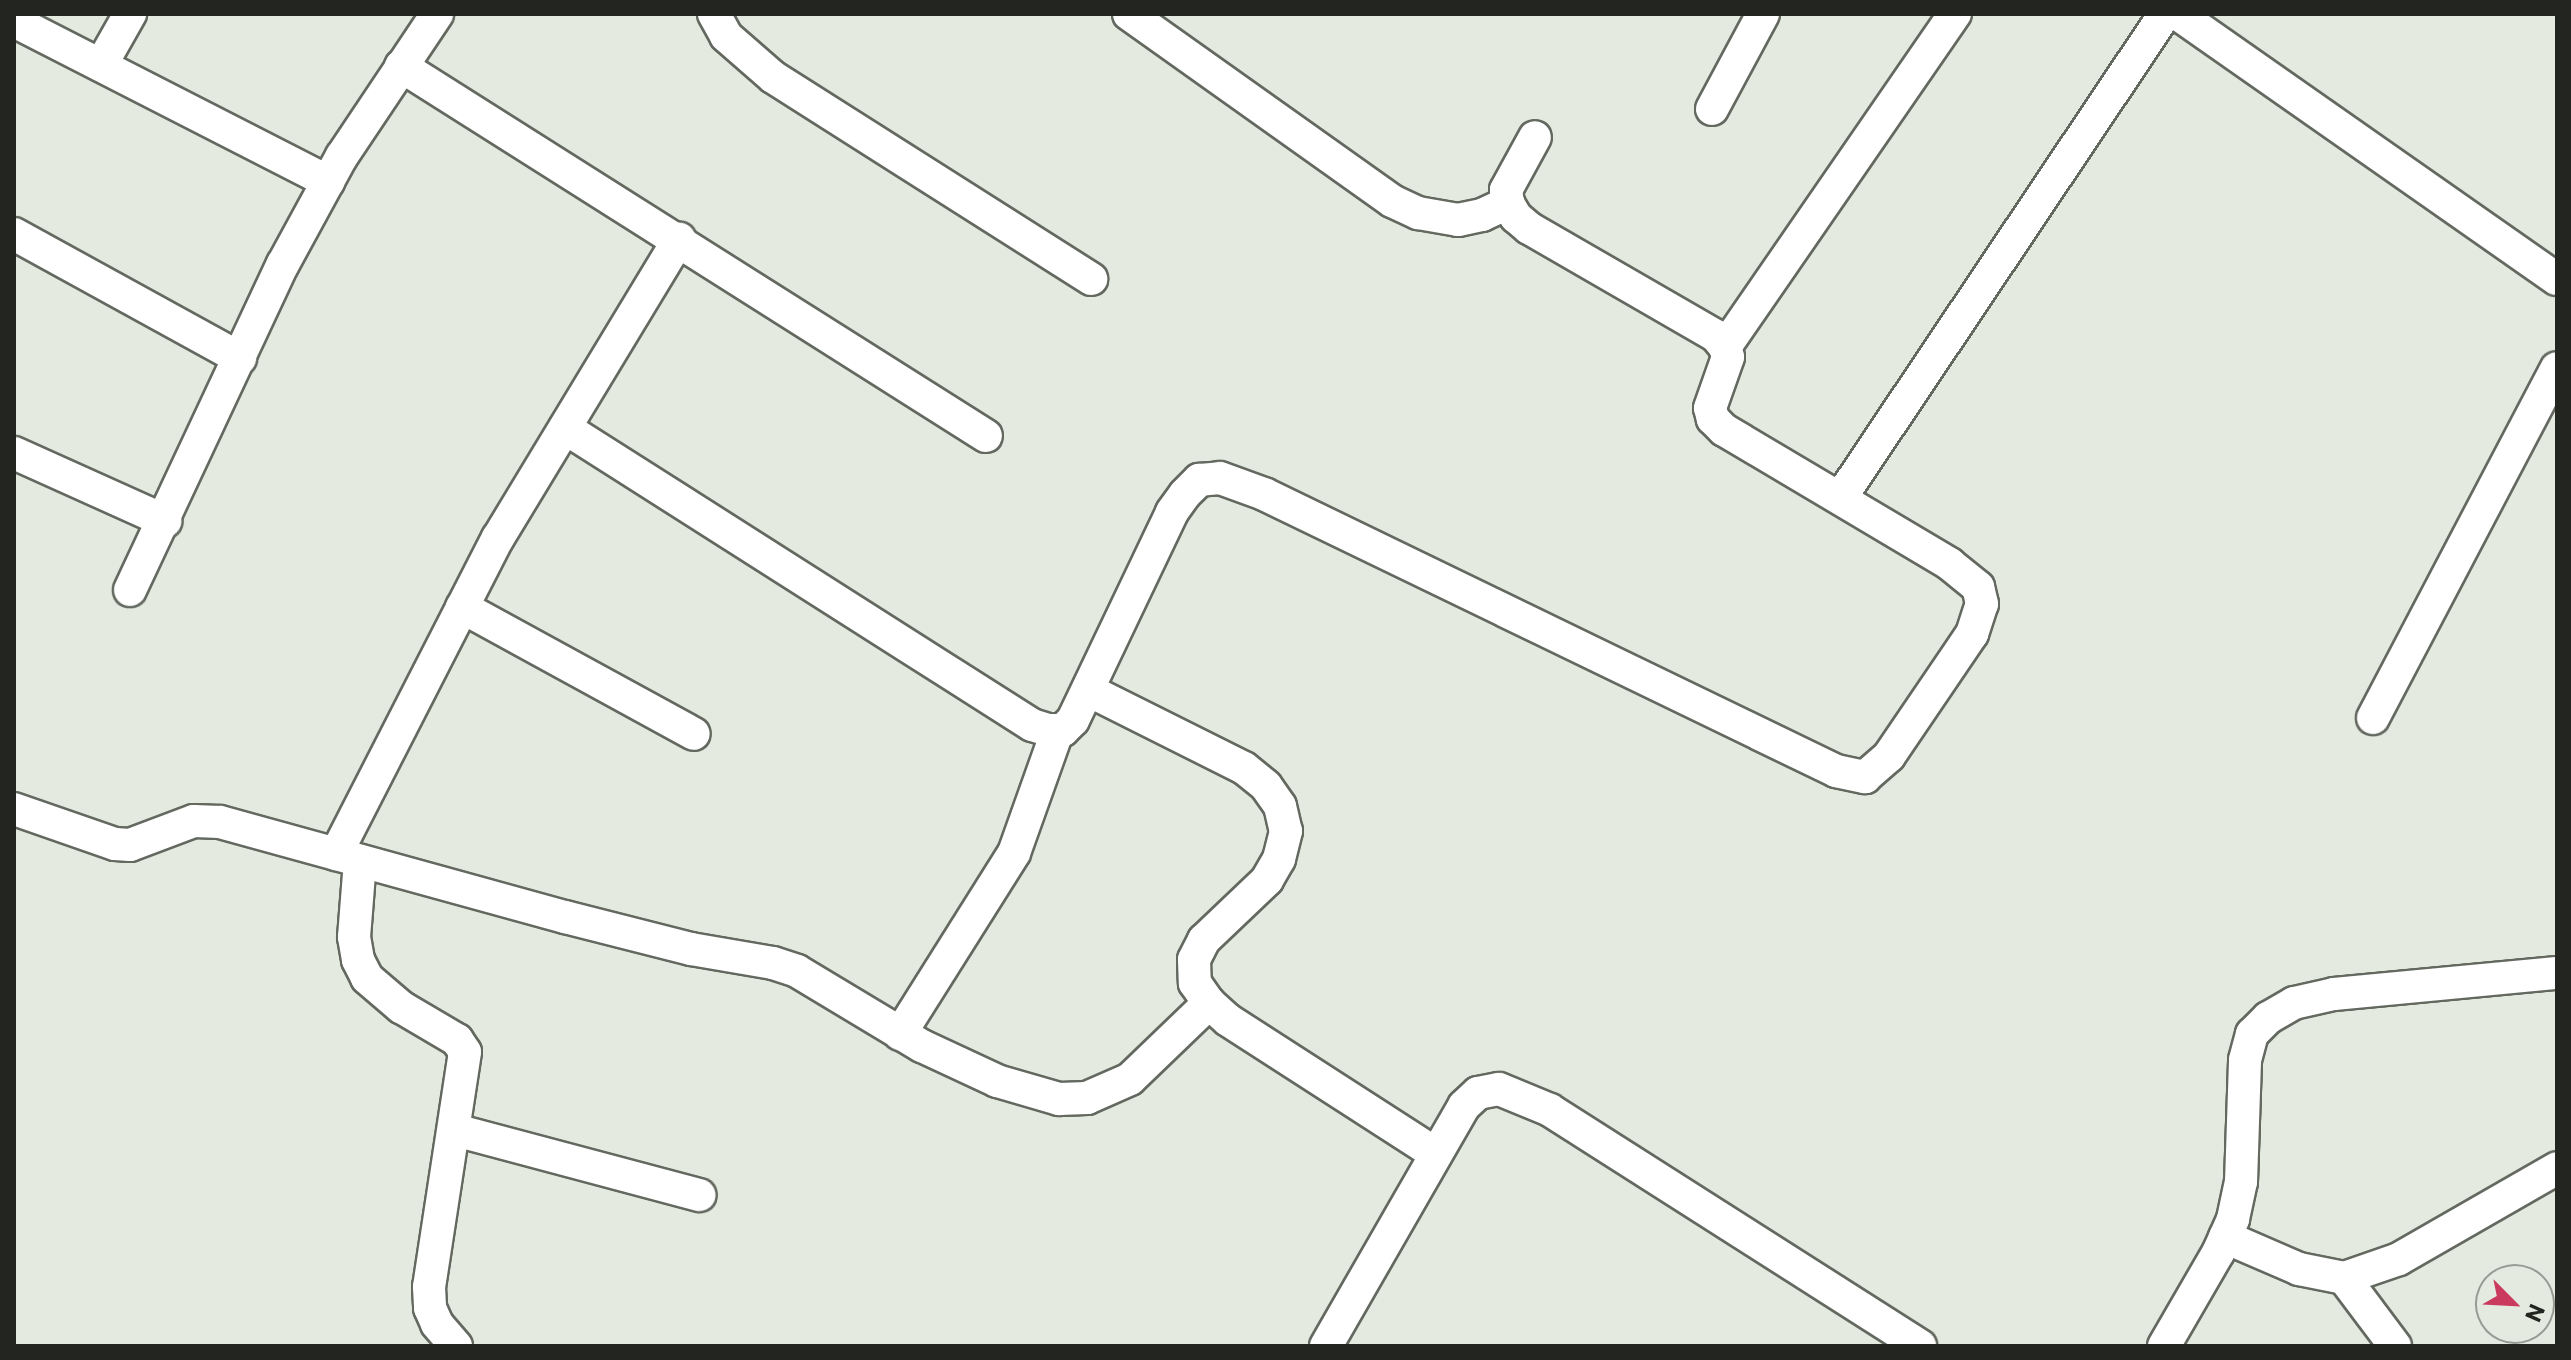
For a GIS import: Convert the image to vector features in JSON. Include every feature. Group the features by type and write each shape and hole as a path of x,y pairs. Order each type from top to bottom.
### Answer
{"street":[{"path":"101,65 130,14"},
{"path":"130,590 283,264 328,182 437,14"},
{"path":"714,14 726,36 773,77 1091,279"},
{"path":"1712,109 1763,14"},
{"path":"1725,347 1955,14"},
{"path":"1841,497 2165,14"},
{"path":"2178,14 2557,279"},
{"path":"1141,16 1392,201 1429,216 1458,220 1482,215 1508,203"},
{"path":"14,21 328,182"},
{"path":"401,66 986,436"},
{"path":"900,1034 1014,853 1057,732 1073,720 1172,512 1199,480 1220,478 1252,489 1836,771 1865,777 1877,770 1898,744 1972,634 1982,604 1978,587 1966,575 1841,497 1724,430 1713,419 1710,408 1728,357 1725,347 1703,327 1529,228 1508,203 1506,190 1535,137"},
{"path":"14,234 240,358"},
{"path":"456,1346 437,1324 430,1308 429,1287 465,1052 457,1040 401,1007 367,978 358,960 354,937 348,857 462,607 679,239"},
{"path":"2373,718 2557,368"},
{"path":"565,428 1032,725 1063,730"},
{"path":"14,453 165,521"},
{"path":"462,607 694,734"},
{"path":"1088,690 1244,768 1266,786 1280,806 1286,831 1279,859 1267,880 1204,940 1194,960 1195,983 1209,1003 1228,1020 1436,1154"},
{"path":"14,809 115,844 130,845 194,821 220,822 691,949 773,963 797,971 900,1034 1010,1086 1059,1099 1087,1098 1130,1079 1209,1003"},
{"path":"2164,1346 2225,1237 2241,1182 2245,1060 2252,1034 2268,1018 2294,1003 2334,994 2557,973"},
{"path":"1326,1346 1464,1106 1478,1093 1499,1089 1550,1110 1920,1346"},
{"path":"455,1130 699,1195"},
{"path":"2225,1237 2299,1269 2344,1278 2399,1259 2557,1168"},
{"path":"2344,1278 2395,1346"}]}
